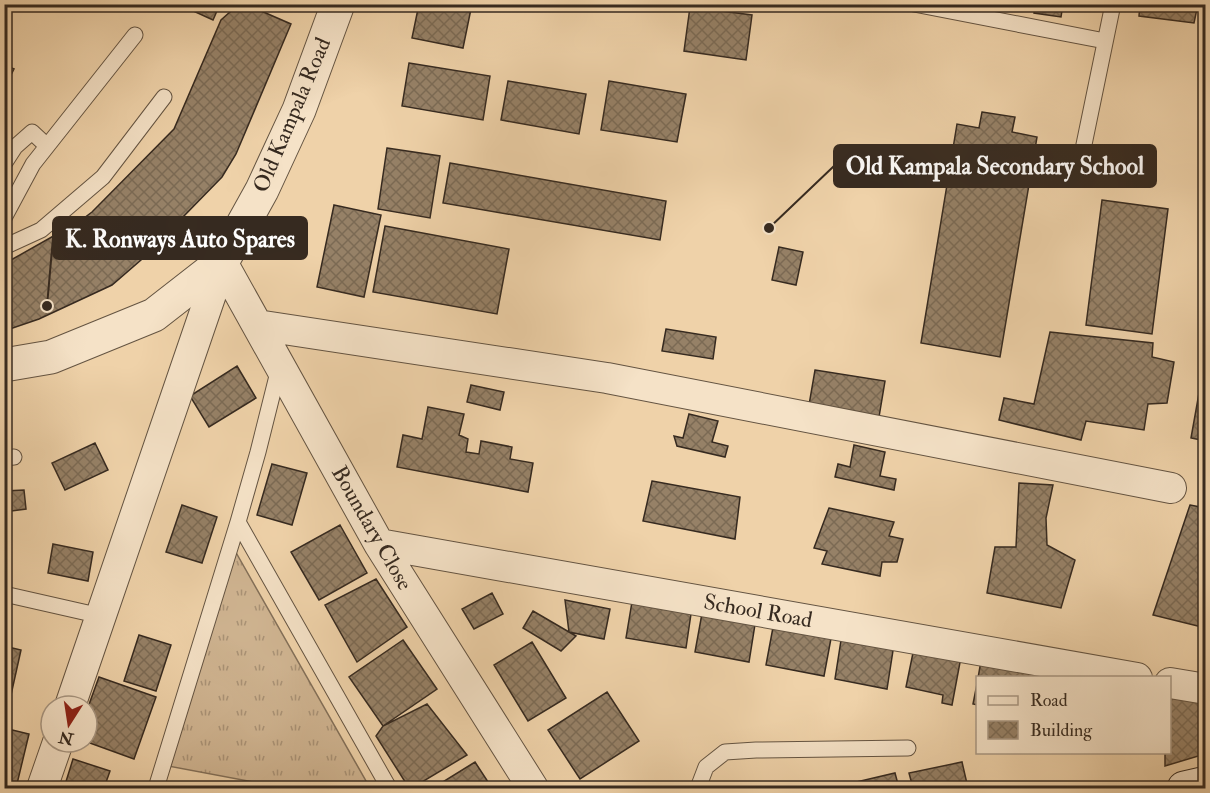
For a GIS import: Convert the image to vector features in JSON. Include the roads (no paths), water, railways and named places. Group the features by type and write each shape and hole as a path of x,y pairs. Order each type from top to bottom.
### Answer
{"street":[{"name":"Old Kampala Road","path":"4,365 51,357 154,315 222,262 262,190 299,110 338,4"},
{"name":"Boundary Close","path":"222,262 379,544 533,789"},
{"path":"74,694 222,262"},
{"path":"257,325 607,378 1171,488"},
{"name":"School Road","path":"379,544 1126,676"},
{"path":"1171,683 1206,690"},
{"path":"42,789 54,754"},
{"path":"1184,789 1206,783"}],"lane":[{"path":"914,4 1105,41"},
{"path":"1081,159 1113,4"},
{"path":"4,218 33,164 135,35"},
{"path":"4,247 41,230 103,177 164,97"},
{"path":"4,164 15,147 32,132 47,146"},
{"path":"158,789 156,788 238,522 280,365"},
{"path":"238,522 389,789"},
{"path":"4,594 101,616"},
{"path":"698,789 706,767 725,752 908,748"}],"place":[{"name":"Old Kampala Secondary School","path":"769,228"},
{"name":"K. Ronways Auto Spares","path":"47,306"}]}
